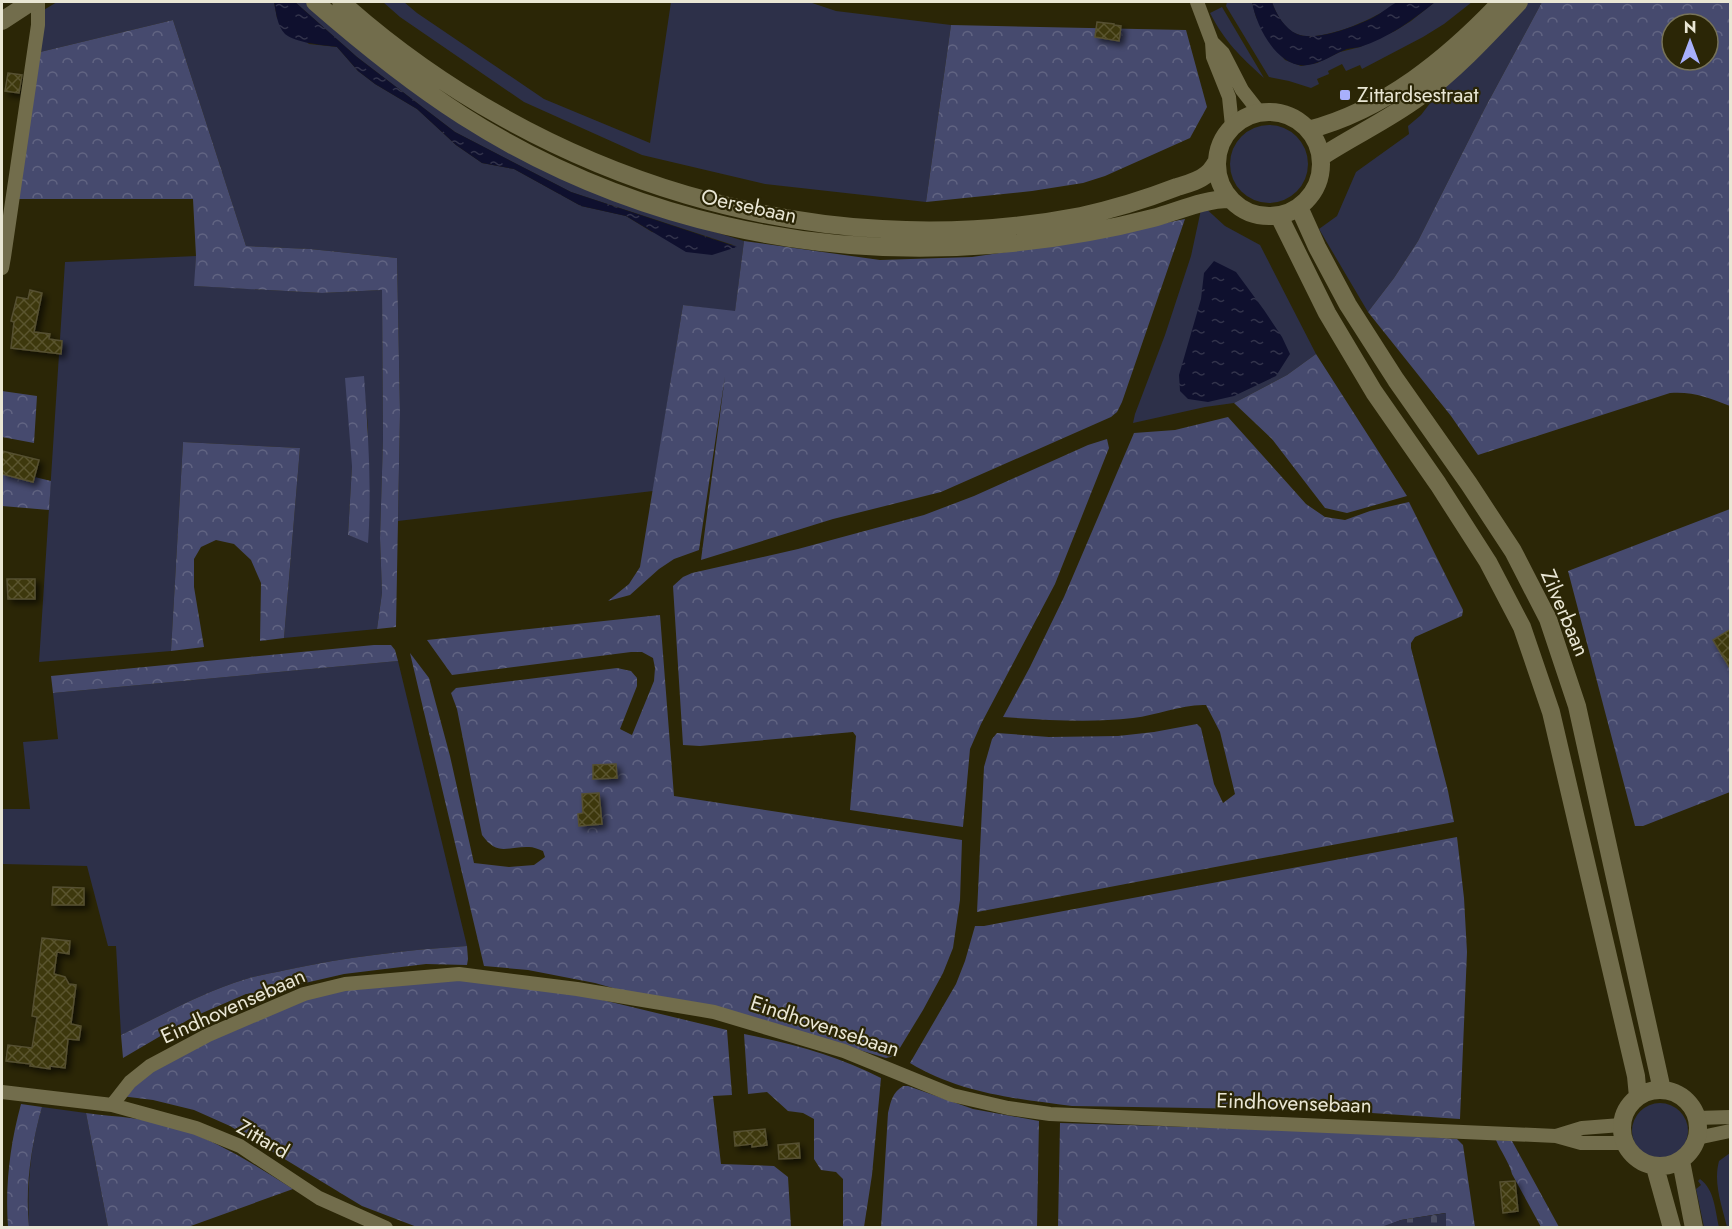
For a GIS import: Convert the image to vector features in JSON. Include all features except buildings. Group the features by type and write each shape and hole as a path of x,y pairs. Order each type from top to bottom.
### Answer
{"main road":[{"path":"2,21 31,2"},
{"name":"Oersebaan","path":"315,2 374,53 435,97 492,133 589,182 656,207 754,233 830,244 881,248 1011,243 1114,227 1154,218 1194,205 1230,200"},
{"name":"Oersebaan","path":"341,2 411,59 477,103 545,140 600,165 657,186 713,203 762,213 815,222 914,230 974,230 1007,227 1060,220 1132,203 1196,181 1209,173 1216,163"},
{"path":"1308,130 1345,118 1411,81 1439,61 1501,2"},
{"path":"1321,157 1421,96 1460,63 1519,2"},
{"path":"1260,112 1277,112 1299,121 1316,141 1321,157 1317,184 1306,201 1299,207 1279,216 1263,216 1239,208 1230,200 1220,184 1216,163 1220,146 1232,126 1260,112"},
{"name":"Zilverbaan","path":"1299,207 1348,305 1396,380 1514,551 1548,619 1577,706 1662,1090"},
{"path":"1279,216 1327,313 1374,392 1438,484 1488,562 1522,627 1551,712 1636,1076 1638,1097"},
{"path":"1662,1090 1674,1092 1692,1107 1698,1128 1697,1138 1691,1151 1681,1161 1672,1165 1655,1167 1631,1154 1623,1134 1626,1109 1638,1097 1649,1091 1662,1090"},
{"path":"1681,1161 1694,1227"},
{"path":"1655,1167 1672,1227"}],"street":[{"path":"2,268 38,25 38,2"},
{"path":"1197,2 1212,42 1213,57 1229,97 1232,126"},
{"path":"1212,42 1223,53 1242,90 1260,112"},
{"name":"Eindhovensebaan","path":"112,1105 130,1082 150,1066 208,1035 304,994 345,984 459,974 577,989 714,1012 844,1051 952,1095 1008,1108 1050,1114 1556,1136 1582,1128 1623,1134"},
{"name":"Zittard","path":"2,1092 112,1105 196,1128 240,1146 319,1198 386,1227"},
{"path":"1697,1118 1731,1117"},
{"path":"1697,1138 1731,1131"}],"green space":[{"path":"57,2 274,2 277,18 309,44 337,47 358,71 417,109 456,145 482,163 514,169 581,206 626,216 652,232 736,246 571,192 455,132 357,57 295,2 307,2 384,67 621,203 744,241 735,312 683,305 653,491 398,521 400,413 397,258 310,249 246,246 173,20 36,53 42,11"},
{"path":"383,2 404,2 544,99 650,143 671,2 809,2 836,11 951,25 926,202 765,184 642,155 524,102 400,17"},
{"path":"1227,2 1252,2 1256,17 1269,41 1285,60 1301,66 1317,63 1340,52 1360,47 1395,31 1435,2 1472,2 1423,37 1362,69 1360,65 1346,71 1342,64 1328,71 1329,74 1317,79 1319,84 1311,88 1269,77 1226,6"},
{"path":"1272,2 1398,2 1378,15 1349,27 1307,36 1289,29"},
{"path":"1527,2 1542,2 1418,241 1368,312 1319,229 1337,216 1356,172 1409,134 1408,126 1421,115 1444,85"},
{"path":"1542,2 1730,2 1730,406 1693,394 1670,393 1478,455 1451,416 1368,312 1418,241"},
{"path":"1222,7 1264,78 1221,32 1210,13"},
{"path":"173,20 246,246 310,249 397,258 400,413 396,627 377,629 382,593 380,538 383,439 382,290 322,293 194,286 196,256 193,199 15,199 36,53"},
{"path":"951,25 1186,30 1207,107 1190,138 1105,176 1083,183 1032,191 926,202"},
{"path":"1269,125 1284,128 1301,142 1308,164 1305,179 1291,196 1269,203 1254,200 1237,186 1230,164 1233,149 1247,132"},
{"path":"1202,205 1225,226 1260,245 1316,354 1287,375 1234,403 1133,423 1191,256"},
{"path":"1185,219 1122,402 1117,412 1111,417 941,492 833,519 701,560 725,376 699,550 674,559 630,595 608,601 629,584 640,567 683,305 735,311 744,241 880,260 972,257 1062,244"},
{"path":"196,256 195,286 322,293 382,290 383,439 380,538 382,593 377,629 284,638 300,448 183,442 171,651 39,662 65,262","holes":["363,376 368,428 368,542 348,535 352,466"]},
{"path":"1316,354 1407,496 1347,513 1325,508 1272,439 1234,403 1287,375"},
{"path":"364,376 370,480 368,543 348,535 352,466 345,378"},
{"path":"2,391 37,396 34,443 2,437"},
{"path":"1228,417 1306,504 1325,517 1345,520 1370,511 1409,502 1463,610 1462,616 1415,637 1411,643 1454,822 977,912 984,767 992,739 997,733 1049,737 1118,736 1197,724 1201,728 1214,784 1223,803 1235,794 1220,732 1206,705 1188,706 1142,717 1117,720 1003,717 1064,597 1134,433 1175,430"},
{"path":"1107,439 1109,448 1055,584 970,749 963,827 850,810 856,736 853,732 700,746 683,745 673,586 683,577 924,515"},
{"path":"183,442 300,448 284,638 260,641 261,583 251,560 234,544 216,540 201,547 194,559 194,587 204,647 171,651"},
{"path":"2,469 51,481 49,510 2,506"},
{"path":"1730,509 1730,792 1643,826 1635,826 1568,571"},
{"path":"660,615 674,796 962,840 960,900 953,948 943,973 895,1056 886,1058 789,1029 691,1010 595,983 528,970 484,966 410,653 429,678 450,756 474,863 509,867 534,865 545,857 543,851 531,847 498,848 482,835 457,709 451,693 456,688 617,668 631,671 637,678 637,686 620,729 632,735 654,681 653,658 642,652 631,652 452,675 427,640"},
{"path":"391,645 398,661 53,693 51,676"},
{"path":"398,661 467,946 354,958 251,978 198,997 121,1035 116,946 108,946 87,866 2,864 2,809 30,809 23,742 58,739 53,693"},
{"path":"1457,837 1467,952 1460,1119 1328,1110 1072,1106 1009,1097 968,1088 910,1063 956,984 975,926"},
{"path":"467,946 467,965 426,964 344,974 277,992 246,994 193,1017 123,1058 121,1035 230,984 309,965 399,952"},
{"path":"458,977 553,988 727,1030 732,1095 713,1096 721,1164 774,1166 788,1177 791,1227 417,1227 362,1206 230,1126 194,1110 153,1100 121,1096 152,1067 273,1010 331,992"},
{"path":"744,1034 814,1051 881,1078 872,1175 864,1227 843,1227 843,1179 836,1172 821,1170 814,1159 814,1119 803,1113 788,1111 767,1092 748,1094"},
{"path":"903,1086 973,1109 1039,1121 1037,1227 881,1228 888,1113 894,1094"},
{"path":"1655,1103 1665,1103 1680,1111 1686,1120 1688,1131 1686,1142 1680,1151 1665,1159 1655,1159 1644,1154 1637,1147 1632,1136 1632,1126 1637,1115 1644,1108"},
{"path":"21,1104 42,1107 30,1167 29,1227 8,1227 9,1165"},
{"path":"42,1107 86,1113 108,1227 29,1228 30,1167"},
{"path":"86,1113 144,1120 178,1128 223,1147 293,1189 188,1227 108,1227"},
{"path":"1060,1123 1354,1132 1457,1139 1463,1145 1475,1227 1446,1227 1445,1213 1401,1220 1381,1228 1058,1228"},
{"path":"1496,1140 1512,1141 1559,1227 1541,1227"},
{"path":"1730,1153 1730,1227 1727,1227 1719,1194 1717,1169 1719,1161"},
{"path":"1700,1179 1712,1195 1719,1227 1704,1227 1696,1189 1701,1185 1698,1181"},
{"path":"1446,1213 1446,1227 1381,1227 1401,1220"}],"water":[{"path":"274,2 295,2 357,57 455,132 571,192 737,247 712,255 686,252 626,216 581,206 514,169 482,163 456,145 417,109 358,71 337,47 302,42 285,34 279,23"},
{"path":"1252,2 1272,2 1289,29 1297,34 1315,36 1357,25 1398,2 1435,2 1409,22 1380,39 1360,47 1347,49 1313,64 1297,65 1278,54 1270,44 1258,23"},
{"path":"1214,261 1236,272 1282,337 1290,354 1276,376 1234,396 1208,402 1188,399 1180,391 1179,375 1201,299 1204,273"}],"place":[{"name":"Zittardsestraat","path":"1345,95"}]}
